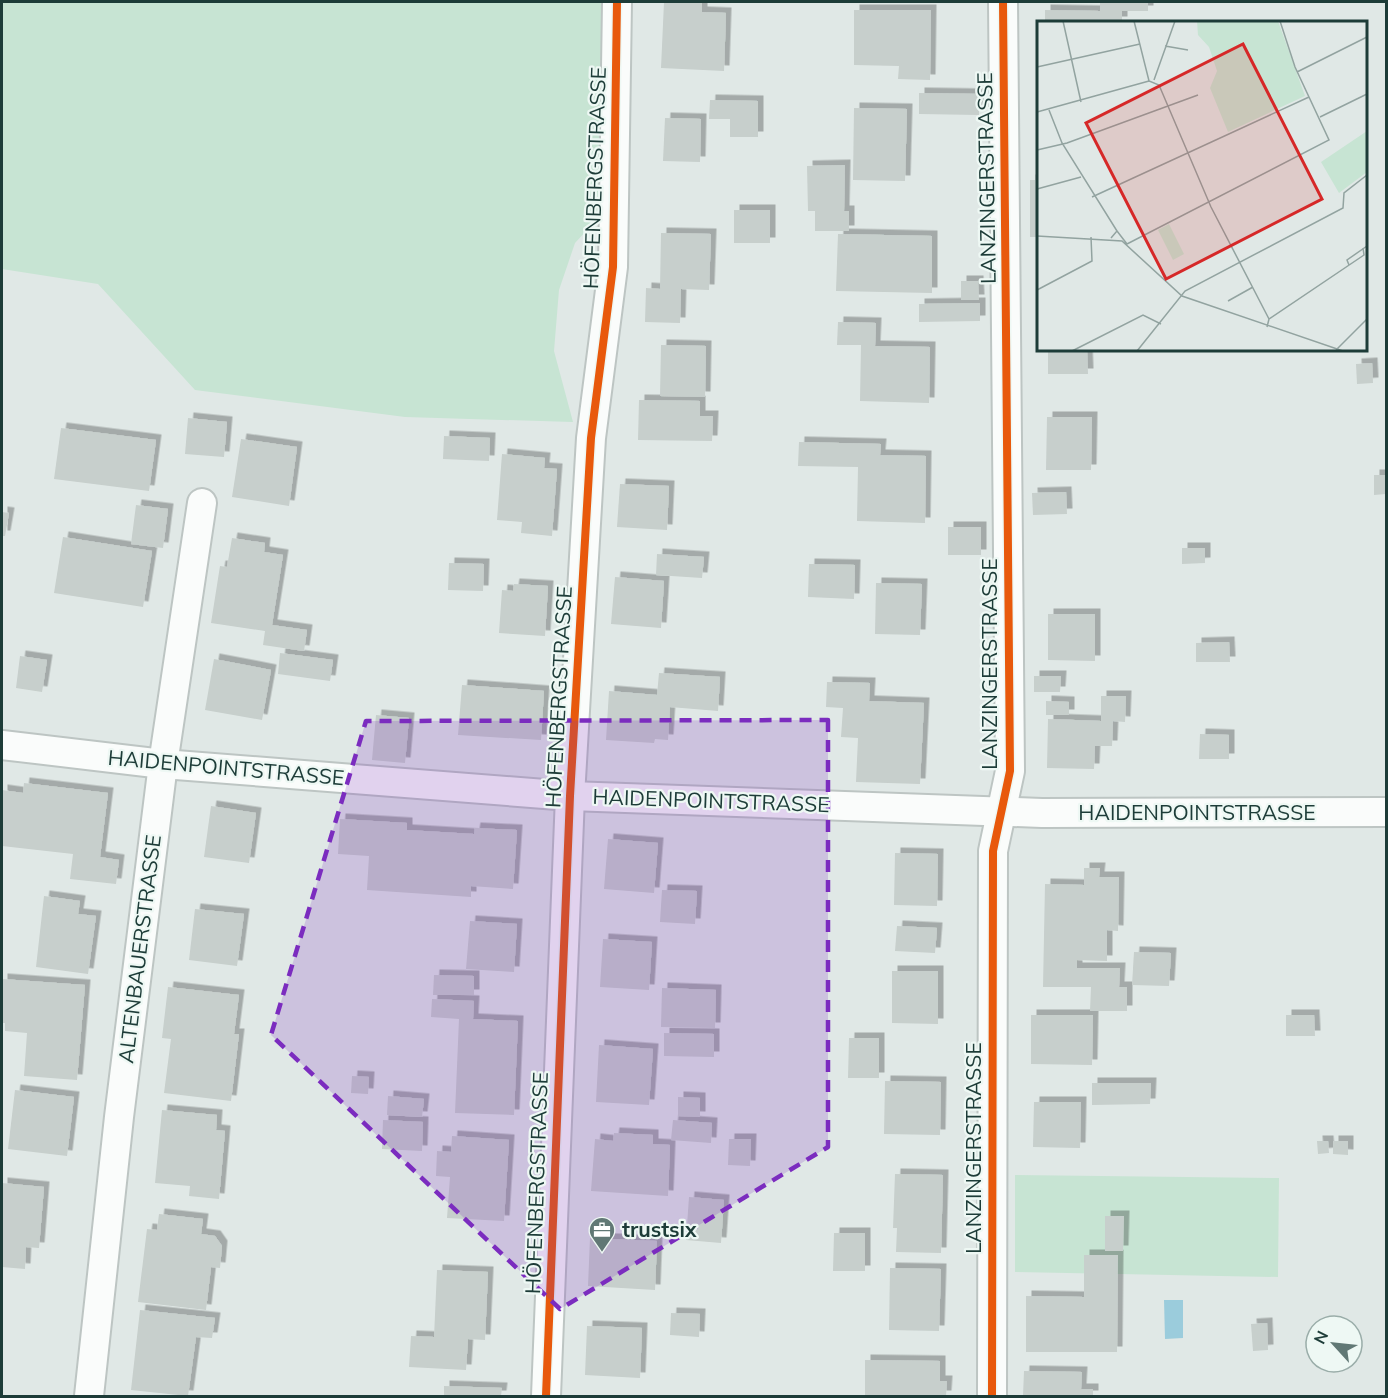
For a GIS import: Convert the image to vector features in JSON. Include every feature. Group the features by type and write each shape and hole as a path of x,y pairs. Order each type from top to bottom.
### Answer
{"street":[{"name":"HÖFENBERGSTRASSE","path":"546,1396 570,796 591,438 614,267 616,2"},
{"name":"LANZINGERSTRASSE","path":"992,1396 993,851 1010,771 1003,2"},
{"name":"ALTENBAUERSTRASSE","path":"89,1396 119,1117 163,764 202,503"},
{"name":"HAIDENPOINTSTRASSE","path":"2,745 163,764 570,796 1042,813 1386,812"}],"highlighted area":[{"path":"828,720 828,1147 560,1309 271,1035 366,721"}],"green space":[{"path":"2,2 605,2 602,214 575,243 559,290 554,351 573,422 405,417 195,390 98,284 2,269"},
{"path":"1015,1175 1279,1178 1278,1277 1015,1272"}],"water":[{"path":"1164,1300 1183,1300 1183,1338 1165,1339"}],"building":[{"path":"664,2 702,2 702,12 726,13 724,71 661,68"},
{"path":"1100,2 1148,2 1148,11 1122,11 1122,21 1045,21 1045,10 1100,11"},
{"path":"854,10 931,10 930,80 898,79 899,66 854,65"},
{"path":"919,93 979,94 979,115 919,114"},
{"path":"710,100 758,101 758,137 730,137 730,119 709,119"},
{"path":"854,108 907,109 905,181 853,180"},
{"path":"665,118 701,119 700,162 663,161"},
{"path":"845,165 844,211 849,211 849,231 815,231 815,211 808,211 807,166"},
{"path":"1030,180 1037,180 1037,237 1030,237"},
{"path":"734,210 770,210 770,243 734,243"},
{"path":"661,233 711,234 709,290 681,289 680,323 645,322 646,288 660,289"},
{"path":"838,234 932,236 932,293 836,291"},
{"path":"961,281 978,281 979,300 961,300"},
{"path":"980,303 980,321 919,322 919,304"},
{"path":"838,322 876,323 875,346 930,347 929,403 860,401 861,345 837,345"},
{"path":"661,345 706,346 705,397 660,396"},
{"path":"1048,351 1087,351 1088,374 1048,374"},
{"path":"1372,363 1373,383 1357,384 1356,364"},
{"path":"639,400 700,401 700,416 713,416 712,441 638,440"},
{"path":"1047,417 1092,417 1091,470 1046,470"},
{"path":"188,418 227,422 224,457 185,454"},
{"path":"61,428 156,440 149,491 54,479"},
{"path":"444,436 490,438 489,461 443,459"},
{"path":"241,439 297,447 289,506 232,497"},
{"path":"799,442 881,444 880,455 926,456 925,523 857,521 858,467 798,466"},
{"path":"502,454 545,458 544,468 557,469 552,536 521,533 522,522 497,520"},
{"path":"1374,475 1386,475 1386,494 1374,495"},
{"path":"620,484 669,486 667,530 617,527"},
{"path":"1066,492 1067,514 1033,515 1032,493"},
{"path":"136,505 168,509 163,548 131,544"},
{"path":"2,512 9,513 5,536 2,536"},
{"path":"948,527 981,527 981,555 948,555"},
{"path":"63,537 152,551 143,607 54,593"},
{"path":"232,538 265,543 264,552 283,555 272,625 307,630 304,651 263,645 265,631 211,623 220,566 227,567"},
{"path":"1182,548 1205,548 1205,563 1182,564"},
{"path":"657,554 704,557 702,578 656,575"},
{"path":"449,563 484,564 483,591 448,590"},
{"path":"809,564 855,565 854,599 808,597"},
{"path":"615,577 664,581 661,628 611,624"},
{"path":"876,583 922,584 920,635 875,634"},
{"path":"514,584 548,586 545,636 499,633 502,590 513,591"},
{"path":"1048,614 1095,614 1095,661 1048,660"},
{"path":"1229,642 1230,662 1196,662 1196,643"},
{"path":"280,653 333,660 330,681 278,674"},
{"path":"20,656 47,660 42,692 16,688"},
{"path":"214,659 271,670 262,720 205,710"},
{"path":"659,673 720,677 718,711 670,707 668,740 655,739 654,743 606,740 609,691 657,695"},
{"path":"1034,676 1061,676 1060,692 1034,692"},
{"path":"827,682 870,683 869,701 924,703 920,784 856,782 858,738 841,737 843,708 826,707"},
{"path":"462,685 544,691 541,740 458,735"},
{"path":"1101,696 1126,696 1125,722 1113,721 1112,746 1095,746 1094,769 1047,768 1048,719 1101,721"},
{"path":"1046,701 1069,702 1069,715 1046,715"},
{"path":"376,715 409,718 405,763 372,760"},
{"path":"1200,734 1229,735 1229,759 1199,759"},
{"path":"24,783 108,793 100,857 119,860 116,884 70,879 73,854 2,846 2,790 23,793"},
{"path":"211,806 256,813 249,863 204,857"},
{"path":"340,819 407,823 407,830 474,834 475,828 517,830 513,889 471,886 471,897 367,890 369,856 338,854"},
{"path":"608,839 658,843 654,893 604,889"},
{"path":"895,853 938,854 937,906 894,905"},
{"path":"1084,868 1100,868 1099,877 1119,877 1118,931 1107,930 1107,961 1077,960 1077,968 1120,968 1119,987 1127,987 1127,1011 1090,1011 1091,987 1043,987 1045,884 1084,885"},
{"path":"662,890 697,891 695,924 660,922"},
{"path":"44,896 80,901 78,914 96,916 88,974 36,967"},
{"path":"195,909 244,914 237,966 189,960"},
{"path":"470,921 517,924 514,972 466,969"},
{"path":"897,926 937,928 935,953 895,951"},
{"path":"603,939 652,942 649,990 600,987"},
{"path":"1134,952 1171,953 1169,986 1132,985"},
{"path":"892,971 938,971 938,1024 892,1023"},
{"path":"434,975 474,976 474,995 433,995"},
{"path":"2,979 85,985 77,1080 24,1076 27,1033 5,1031 5,1023 2,1023"},
{"path":"168,987 239,995 234,1034 239,1034 231,1101 164,1093 171,1039 162,1038"},
{"path":"662,988 716,990 715,1028 661,1027"},
{"path":"432,999 474,1001 473,1019 518,1021 514,1115 455,1113 459,1019 431,1017"},
{"path":"1031,1015 1093,1015 1092,1065 1031,1064"},
{"path":"1286,1015 1314,1015 1315,1036 1286,1036"},
{"path":"664,1033 714,1034 714,1057 664,1056"},
{"path":"849,1038 879,1038 879,1078 848,1078"},
{"path":"599,1045 653,1049 649,1105 596,1102"},
{"path":"352,1076 369,1077 368,1094 351,1093"},
{"path":"885,1081 941,1082 940,1135 884,1134"},
{"path":"1092,1083 1151,1083 1150,1104 1092,1105"},
{"path":"15,1090 74,1097 67,1156 8,1149"},
{"path":"388,1096 424,1099 422,1117 387,1115"},
{"path":"678,1097 700,1098 700,1117 678,1116"},
{"path":"1034,1102 1081,1102 1080,1148 1033,1147"},
{"path":"162,1110 217,1115 216,1130 225,1131 219,1199 189,1196 190,1186 155,1183"},
{"path":"383,1120 423,1122 422,1151 382,1149"},
{"path":"673,1120 712,1123 711,1143 671,1140"},
{"path":"614,1133 653,1135 653,1144 670,1145 668,1196 591,1191 595,1139 613,1141"},
{"path":"452,1136 509,1140 504,1221 447,1218 450,1177 436,1176 437,1151 451,1152"},
{"path":"729,1139 751,1139 750,1166 728,1165"},
{"path":"1317,1141 1328,1141 1329,1153 1318,1154"},
{"path":"1333,1141 1348,1141 1348,1155 1333,1154"},
{"path":"895,1174 943,1175 941,1253 896,1252 897,1228 893,1228"},
{"path":"2,1183 44,1187 39,1248 26,1247 25,1269 2,1267"},
{"path":"689,1197 724,1200 721,1243 686,1240"},
{"path":"159,1214 203,1219 201,1234 215,1236 222,1246 220,1268 211,1267 206,1310 138,1302 147,1229 157,1230"},
{"path":"1105,1216 1124,1216 1123,1251 1105,1251"},
{"path":"834,1233 865,1233 865,1271 833,1271"},
{"path":"590,1238 657,1241 655,1290 588,1286"},
{"path":"1084,1255 1118,1255 1117,1352 1026,1352 1026,1296 1084,1297"},
{"path":"890,1268 941,1269 939,1331 889,1330"},
{"path":"437,1270 488,1272 485,1340 468,1339 466,1370 409,1367 411,1336 434,1337"},
{"path":"140,1310 215,1318 212,1338 196,1337 188,1396 131,1390"},
{"path":"671,1313 700,1314 699,1337 670,1335"},
{"path":"1267,1323 1268,1350 1253,1351 1251,1324"},
{"path":"587,1326 642,1328 640,1378 585,1375"},
{"path":"865,1360 940,1361 940,1381 947,1381 946,1396 865,1396"},
{"path":"1024,1371 1082,1372 1081,1389 1093,1389 1093,1396 1023,1396"},
{"path":"444,1386 502,1388 501,1396 444,1396"}],"cycle path":[{"path":"546,1396 570,796 591,438 613,267 617,2"},
{"path":"992,1396 993,851 1010,771 1003,2"}],"place":[{"name":"trustsix","path":"602,1253"}]}
